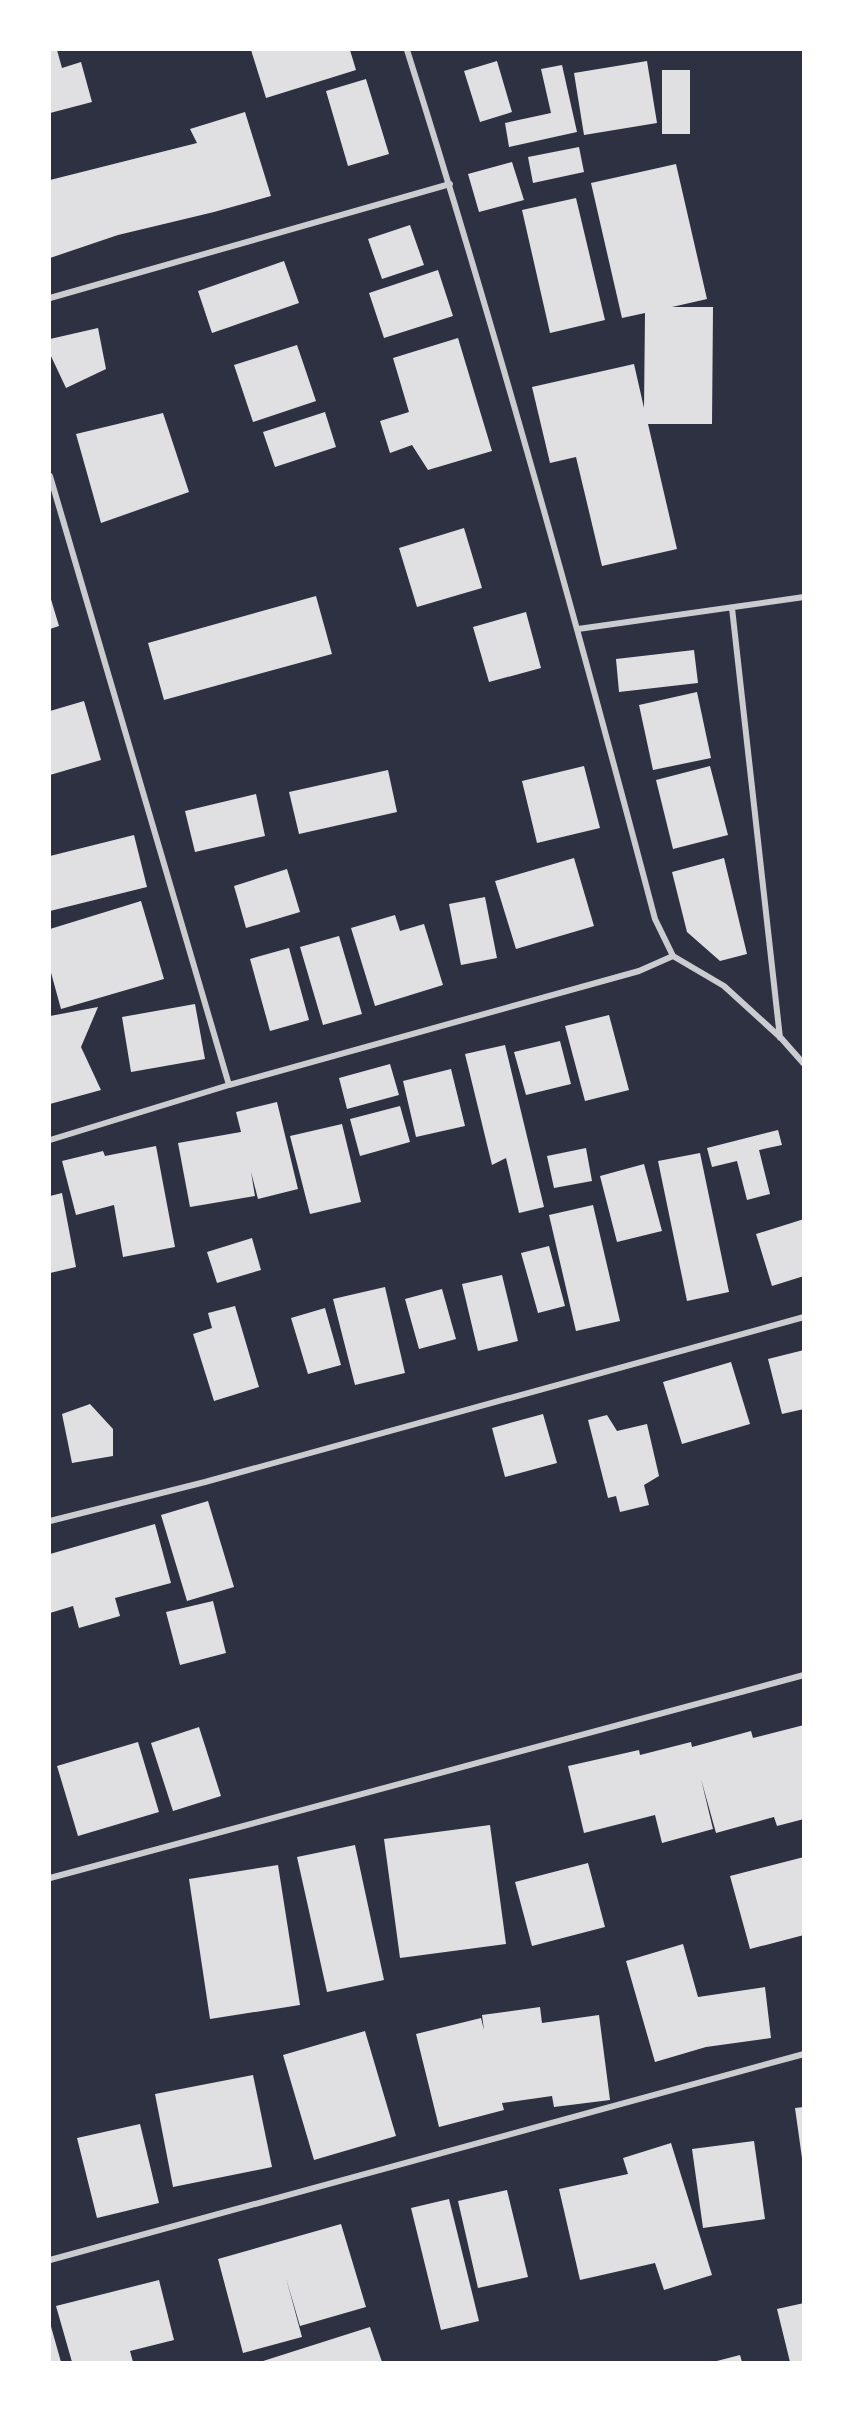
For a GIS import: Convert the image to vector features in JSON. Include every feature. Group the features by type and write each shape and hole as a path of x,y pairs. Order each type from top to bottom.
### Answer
{"street":[{"path":"407,50 450,184 578,629 655,919 673,956 724,986 781,1038 804,1064"},
{"path":"50,298 450,184"},
{"path":"50,476 229,1085"},
{"path":"578,629 804,597"},
{"path":"732,608 781,1038"},
{"path":"50,1140 229,1085 639,971 673,956"},
{"path":"50,1521 205,1482 804,1317"},
{"path":"50,1878 804,1675"},
{"path":"50,2260 804,2054"}],"building":[{"path":"50,50 57,50 62,68 81,62 92,102 50,113"},
{"path":"251,50 350,50 356,70 266,98"},
{"path":"497,61 512,112 480,122 464,71"},
{"path":"647,61 657,123 584,135 574,73"},
{"path":"562,65 577,132 509,147 505,123 551,113 541,69"},
{"path":"662,70 690,70 690,134 662,134"},
{"path":"366,79 389,154 348,166 326,91"},
{"path":"245,112 271,196 118,235 50,258 50,180 197,143 190,129"},
{"path":"579,147 584,172 533,183 528,157"},
{"path":"512,162 524,200 479,212 468,174"},
{"path":"676,164 707,299 672,307 713,307 712,424 648,424 677,549 602,566 576,457 550,463 532,387 634,364 644,408 645,313 622,318 591,183"},
{"path":"576,198 605,320 550,333 522,210"},
{"path":"410,225 424,265 382,279 368,239"},
{"path":"284,261 299,303 212,333 198,291"},
{"path":"438,270 453,316 384,338 369,293"},
{"path":"98,328 106,369 66,388 50,354 50,339"},
{"path":"458,338 492,451 428,470 412,445 390,453 380,421 409,412 393,358"},
{"path":"297,345 316,401 253,422 234,365"},
{"path":"325,412 336,447 275,467 263,432"},
{"path":"163,413 189,492 101,523 76,434"},
{"path":"464,528 482,588 417,607 399,548"},
{"path":"50,596 59,626 50,629"},
{"path":"316,596 332,654 164,700 148,643"},
{"path":"526,612 541,668 489,682 473,627"},
{"path":"694,650 698,683 619,692 616,659"},
{"path":"697,692 711,758 653,770 639,705"},
{"path":"84,701 101,760 50,775 50,711"},
{"path":"584,766 600,828 537,843 522,781"},
{"path":"710,766 728,835 673,849 656,780"},
{"path":"388,770 397,812 299,834 289,792"},
{"path":"256,794 265,836 195,852 185,811"},
{"path":"134,835 147,887 50,911 50,856"},
{"path":"574,858 594,926 516,949 495,881"},
{"path":"724,858 747,954 720,961 687,932 672,872"},
{"path":"287,869 300,912 246,928 234,886"},
{"path":"485,897 497,958 461,965 449,904"},
{"path":"141,901 164,979 61,1009 50,969 50,929"},
{"path":"395,915 400,931 424,924 443,985 375,1006 351,928"},
{"path":"339,936 362,1014 323,1025 300,947"},
{"path":"289,948 309,1020 270,1031 250,959"},
{"path":"195,1004 205,1059 131,1072 122,1017"},
{"path":"98,1007 81,1047 101,1090 50,1104 50,1016"},
{"path":"609,1015 629,1090 585,1101 565,1026"},
{"path":"560,1041 571,1084 526,1095 514,1052"},
{"path":"505,1045 544,1207 519,1213 506,1158 492,1165 465,1054"},
{"path":"390,1064 399,1095 347,1109 339,1078"},
{"path":"451,1069 465,1126 416,1137 403,1081"},
{"path":"277,1102 298,1189 258,1199 251,1172 255,1196 190,1207 178,1143 241,1132 236,1112"},
{"path":"400,1106 410,1142 360,1156 350,1119"},
{"path":"342,1124 361,1202 310,1214 290,1136"},
{"path":"778,1130 782,1145 759,1150 770,1194 747,1200 737,1161 712,1167 707,1148"},
{"path":"156,1146 175,1247 123,1257 114,1205 76,1215 62,1161 103,1151 105,1156"},
{"path":"586,1148 592,1181 554,1188 547,1156"},
{"path":"700,1153 729,1292 687,1301 658,1161"},
{"path":"644,1164 662,1231 617,1242 600,1176"},
{"path":"62,1193 76,1267 50,1273 50,1196"},
{"path":"593,1205 620,1321 576,1331 549,1215"},
{"path":"804,1219 804,1276 772,1286 756,1234"},
{"path":"252,1238 261,1270 217,1283 207,1252"},
{"path":"549,1246 565,1306 538,1313 521,1253"},
{"path":"502,1275 518,1341 478,1351 462,1284"},
{"path":"385,1287 405,1373 355,1385 333,1299"},
{"path":"442,1289 456,1339 419,1349 405,1299"},
{"path":"235,1306 259,1387 214,1401 193,1334 212,1328 208,1313"},
{"path":"325,1308 341,1365 308,1374 291,1318"},
{"path":"804,1350 804,1409 782,1414 768,1359"},
{"path":"731,1362 750,1424 682,1444 663,1382"},
{"path":"90,1404 113,1429 113,1456 72,1463 62,1414"},
{"path":"543,1414 557,1463 505,1477 492,1428"},
{"path":"607,1415 617,1431 647,1424 659,1476 644,1485 649,1505 620,1512 616,1496 608,1498 588,1420"},
{"path":"208,1501 234,1587 187,1601 161,1515"},
{"path":"155,1524 171,1583 115,1598 120,1616 79,1628 73,1606 50,1613 50,1554"},
{"path":"213,1601 226,1653 180,1665 166,1612"},
{"path":"804,1725 804,1819 777,1826 774,1817 716,1833 701,1779 713,1829 662,1843 655,1815 584,1833 568,1766 639,1750 640,1755 691,1742 692,1747 751,1731 753,1738"},
{"path":"199,1727 221,1796 173,1811 151,1743"},
{"path":"138,1742 159,1812 78,1836 57,1766"},
{"path":"490,1825 506,1944 400,1958 384,1839"},
{"path":"355,1845 384,1980 327,1992 297,1857"},
{"path":"804,1857 804,1935 750,1949 730,1876"},
{"path":"588,1863 605,1927 532,1946 515,1882"},
{"path":"278,1865 300,2005 210,2019 189,1879"},
{"path":"683,1944 698,1997 765,1987 771,2038 706,2047 655,2062 626,1961"},
{"path":"540,2007 542,2023 599,2015 610,2100 554,2107 552,2096 502,2103 504,2110 439,2127 416,2034 481,2018 484,2030 482,2015"},
{"path":"365,2031 396,2136 314,2160 283,2055"},
{"path":"253,2075 272,2167 173,2187 155,2094"},
{"path":"804,2107 804,2158 802,2158 795,2108"},
{"path":"140,2124 159,2203 97,2218 77,2138"},
{"path":"754,2141 765,2219 703,2228 692,2149"},
{"path":"671,2143 712,2275 664,2290 655,2263 580,2280 559,2189 628,2174 623,2158"},
{"path":"507,2190 528,2277 478,2288 458,2201"},
{"path":"449,2199 479,2321 441,2330 411,2208"},
{"path":"341,2224 366,2307 300,2326 286,2278 302,2337 243,2353 218,2259"},
{"path":"159,2280 174,2340 130,2351 133,2362 72,2362 56,2306"},
{"path":"804,2303 804,2362 790,2362 777,2309"},
{"path":"50,2323 61,2362 50,2362"},
{"path":"370,2327 382,2362 260,2362"},
{"path":"740,2355 742,2362 713,2362"}]}
